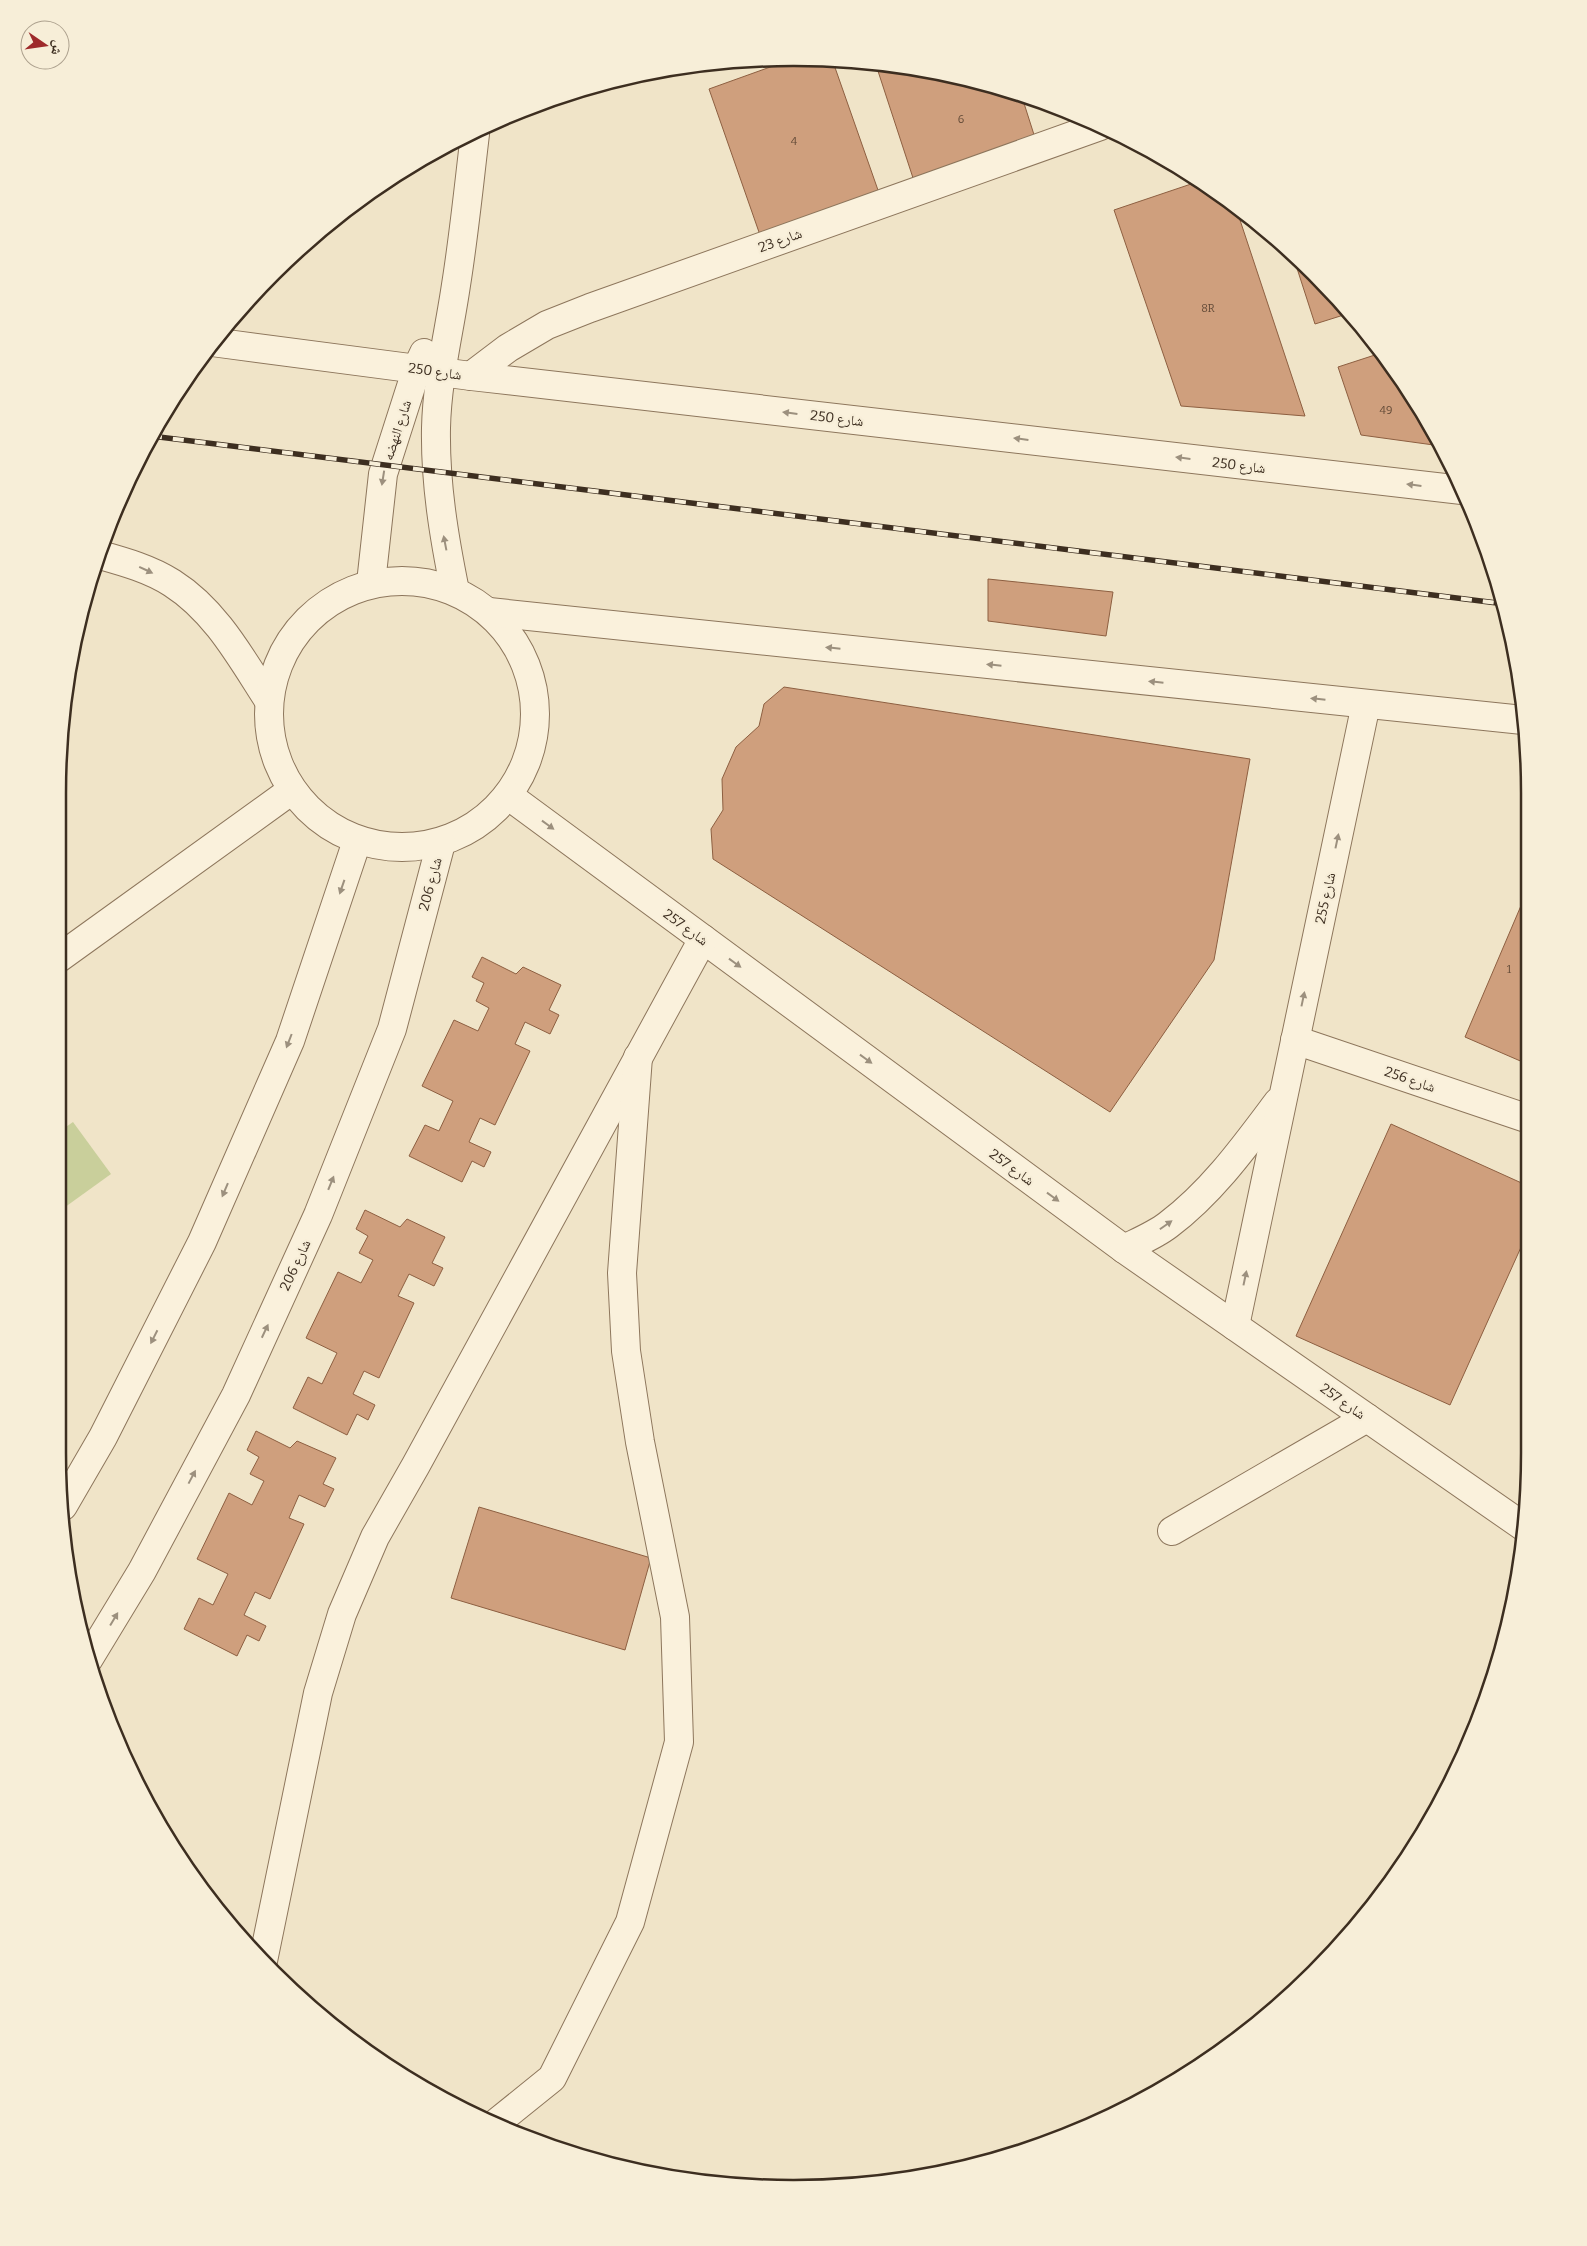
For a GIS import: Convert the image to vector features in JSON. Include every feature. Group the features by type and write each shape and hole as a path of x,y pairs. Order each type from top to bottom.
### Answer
{"street":[{"name":"شارع 23","path":"471,376 508,348 547,325 1090,130"},
{"name":"شارع النهضه","path":"371,584 384,474 429,370 456,286 474,140"},
{"name":"شارع 250","path":"223,343 471,376 1454,489"},
{"name":"شارع النهضه","path":"429,370 436,427 438,482 444,535 455,591"},
{"path":"106,557 131,563 172,582 203,608 224,631 269,701"},
{"path":"399,580 427,582 455,591 489,612 512,637 528,667 536,700 535,734 526,767 509,796 479,825 440,843 399,848 357,841 332,829 310,812 292,790 272,748 269,701 280,661 302,626 333,599 371,584 399,580"},
{"path":"489,612 1517,719"},
{"name":"شارع 255","path":"1235,1326 1366,704"},
{"path":"66,953 292,790"},
{"name":"شارع 257","path":"509,796 1124,1249 1517,1522"},
{"path":"68,1499 104,1437 202,1242 290,1041 357,841"},
{"name":"شارع 206","path":"94,1650 142,1571 236,1395 318,1215 392,1029 440,843"},
{"path":"265,1952 318,1693 342,1614 375,1537 703,939"},
{"name":"شارع 256","path":"1295,1040 1521,1116"},
{"path":"502,2118 552,2078 630,1922 679,1742 675,1617 640,1442 626,1351 622,1273 638,1057"},
{"name":"شارع 255","path":"1124,1249 1167,1226 1211,1187 1248,1142 1284,1093"},
{"path":"1172,1531 1367,1418"}],"green space":[{"path":"73,1122 111,1174 66,1206 66,1127"}],"building":[{"path":"770,67 835,68 879,193 760,235 709,89"},
{"path":"878,71 935,80 982,91 1024,104 1036,141 914,181"},
{"path":"1190,184 1240,220 1305,416 1181,406 1114,210"},
{"path":"1297,269 1341,316 1315,324"},
{"path":"1373,356 1398,389 1431,445 1361,435 1338,367"},
{"path":"988,579 1113,592 1106,636 988,621"},
{"path":"784,687 1250,759 1214,960 1110,1112 713,859 711,829 723,810 722,779 736,747 759,726 764,704"},
{"path":"1521,906 1521,1061 1465,1037"},
{"path":"482,957 516,974 523,967 561,985 549,1010 559,1015 550,1034 525,1022 515,1044 530,1051 495,1125 480,1118 469,1142 491,1152 484,1167 472,1161 462,1182 409,1156 425,1125 439,1131 453,1101 422,1086 454,1020 478,1031 489,1008 476,1001 484,983 472,977"},
{"path":"1391,1124 1521,1183 1521,1247 1450,1405 1296,1336"},
{"path":"365,1210 400,1227 407,1219 445,1237 432,1263 443,1268 434,1286 409,1274 398,1296 414,1303 379,1378 364,1371 353,1394 375,1405 368,1420 357,1414 347,1435 293,1408 308,1377 322,1384 337,1353 306,1338 338,1272 361,1283 373,1260 359,1253 368,1236 356,1229"},
{"path":"256,1431 290,1448 297,1441 336,1458 323,1484 334,1489 325,1507 299,1495 289,1518 304,1524 270,1599 255,1592 244,1615 266,1626 259,1641 247,1635 237,1656 184,1629 199,1598 213,1605 228,1574 197,1559 229,1493 252,1505 264,1481 250,1474 259,1457 247,1450"},
{"path":"479,1507 651,1558 625,1650 451,1598"}],"railway":[{"path":"160,437 1495,603"}]}
